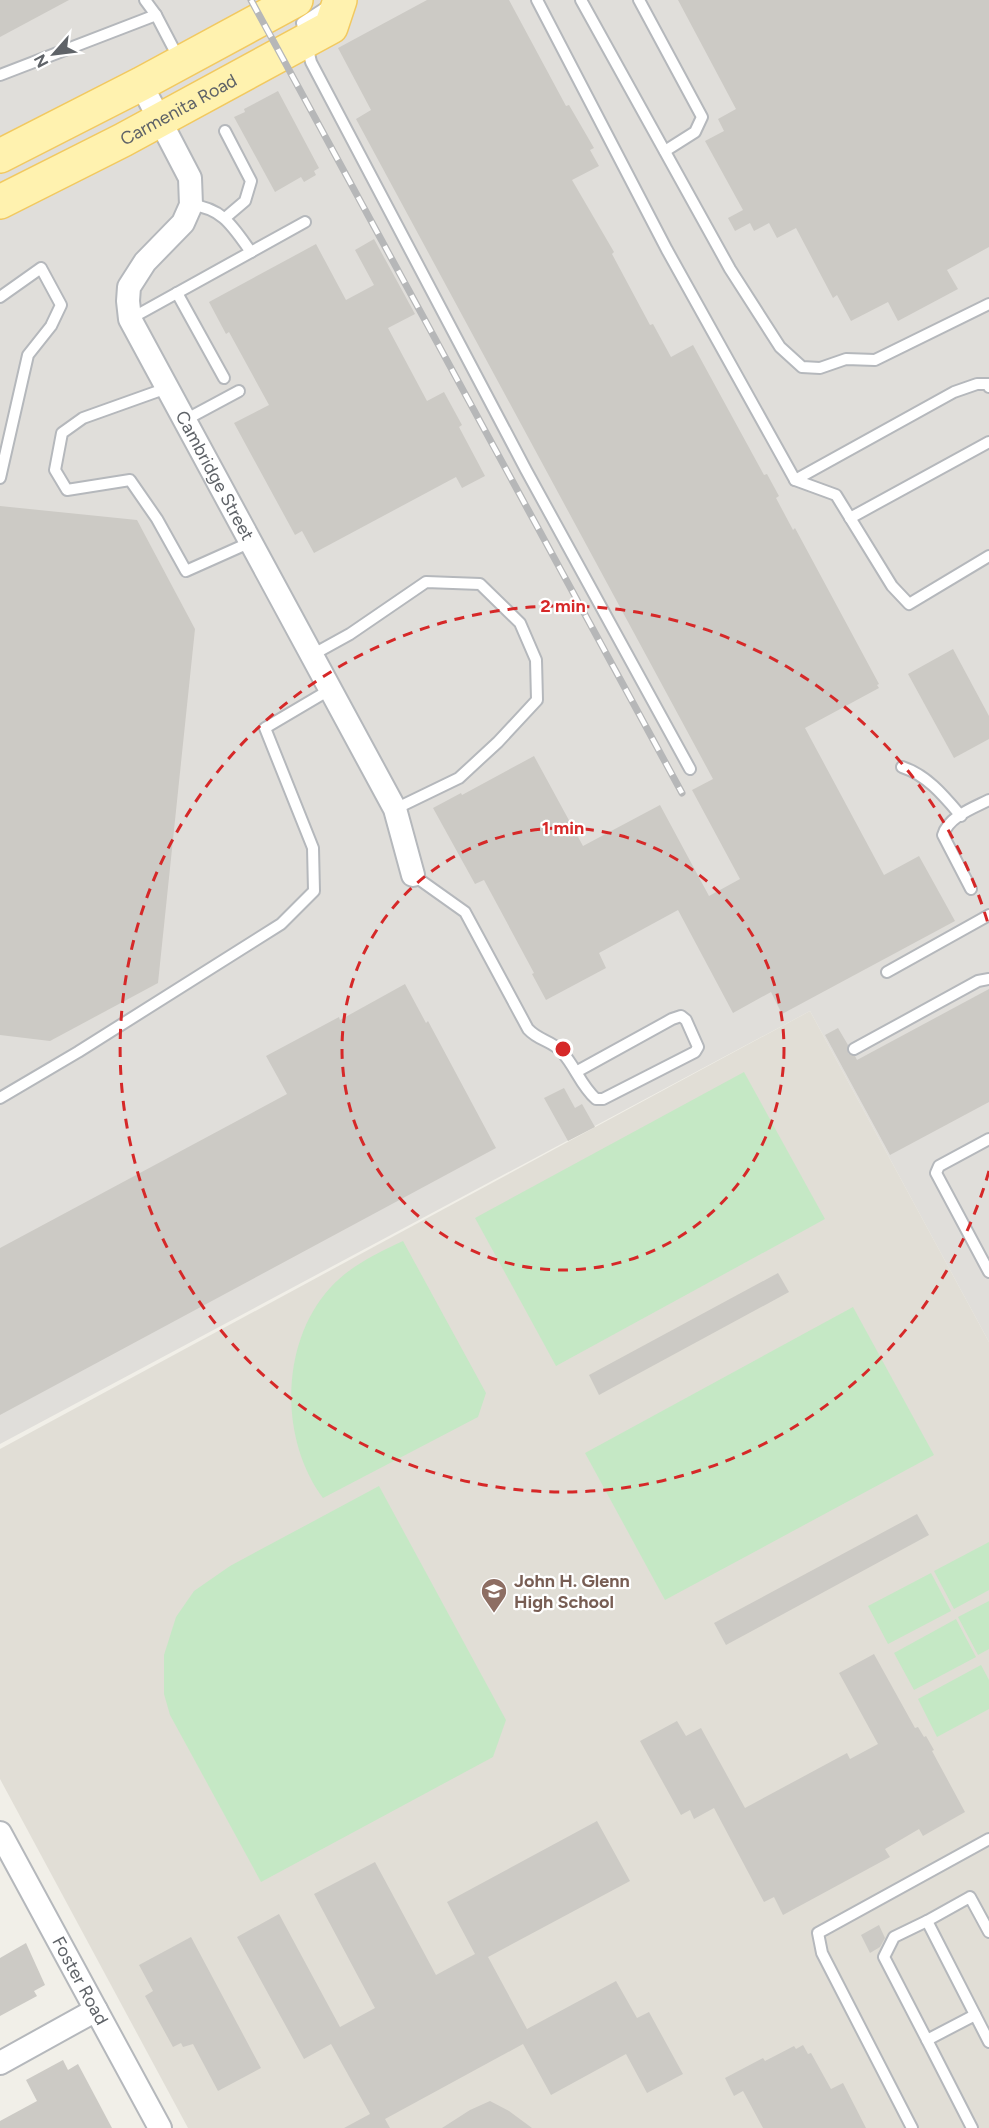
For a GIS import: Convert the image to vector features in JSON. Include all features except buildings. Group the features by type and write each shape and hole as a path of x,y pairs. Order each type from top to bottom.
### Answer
{"main road":[{"path":"0,156 141,84 296,0"},
{"name":"Carmenita Road","path":"0,202 160,120 331,27 340,0"}],"street":[{"path":"141,84 190,178 191,205"},
{"name":"Cambridge Street","path":"191,205 183,223 145,262 129,286 130,319 395,808 413,875"},
{"name":"Foster Road","path":"0,1833 160,2128"},
{"path":"0,2063 96,2010"}],"lane":[{"path":"145,0 156,15 181,62"},
{"path":"331,0 325,8 303,22 302,27 311,62 526,470 690,769"},
{"path":"537,0 667,250 795,480 836,495 892,586 909,604 989,556"},
{"path":"581,0 730,269 780,347 802,367 820,368 846,359 875,360 989,304"},
{"path":"639,0 702,117 695,132 665,151"},
{"path":"0,75 156,15"},
{"path":"225,131 251,181 244,201 225,218"},
{"path":"191,205 205,206 221,214 251,252"},
{"path":"130,319 305,222"},
{"path":"0,297 41,268 61,305 51,326 28,355 0,478"},
{"path":"177,293 224,378"},
{"path":"795,480 954,392 977,384 987,384 989,387"},
{"path":"167,388 83,418 62,433 55,470 67,490 130,480 157,519 186,571 251,542"},
{"path":"185,420 238,391"},
{"path":"850,518 989,442"},
{"path":"312,655 350,634 426,582 480,584 520,623 536,660 537,700 498,742 459,778 395,808"},
{"path":"0,1098 78,1052 282,924 314,891 313,848 265,728 331,689"},
{"path":"902,766 917,772 933,785 961,816"},
{"path":"971,889 943,835 951,822 989,800"},
{"path":"413,875 465,912 528,1029 536,1038 552,1042 564,1054 589,1093 596,1099 603,1099 694,1052 698,1047 686,1020 681,1016 576,1072"},
{"path":"887,972 989,915"},
{"path":"854,1049 978,981 989,979"},
{"path":"989,1139 939,1166 936,1173 989,1272"},
{"path":"912,2128 822,1953 818,1933 989,1839"},
{"path":"972,2128 884,1957 894,1937 970,1897 989,1932"},
{"path":"927,1921 989,2042"},
{"path":"927,2040 975,2015"}],"shaded area":[{"path":"0,0 989,0 989,1342 810,1011 0,1444"},
{"name":"John H. Glenn High School","path":"810,1011 989,1342 989,2128 188,2128 0,1779 0,1449"}],"green space":[{"path":"744,1072 825,1219 556,1366 475,1218"},
{"path":"403,1241 486,1393 478,1417 323,1498 298,1448 293,1420 291,1392 294,1363 302,1336 314,1310 338,1280 364,1261"},
{"path":"853,1307 934,1455 665,1600 585,1453"},
{"path":"379,1486 506,1720 493,1757 261,1882 170,1715 164,1694 164,1655 176,1617 194,1591 230,1566"},
{"path":"989,1542 989,1590 954,1609 934,1571"},
{"path":"931,1573 951,1611 888,1644 868,1606"},
{"path":"989,1601 989,1649 978,1655 958,1617"},
{"path":"956,1619 976,1657 914,1690 894,1653"},
{"path":"981,1665 989,1680 989,1709 937,1737 918,1699"}],"railway":[{"path":"251,0 682,793"}],"place":[{"name":"John H. Glenn High School","path":"494,1614"}]}
